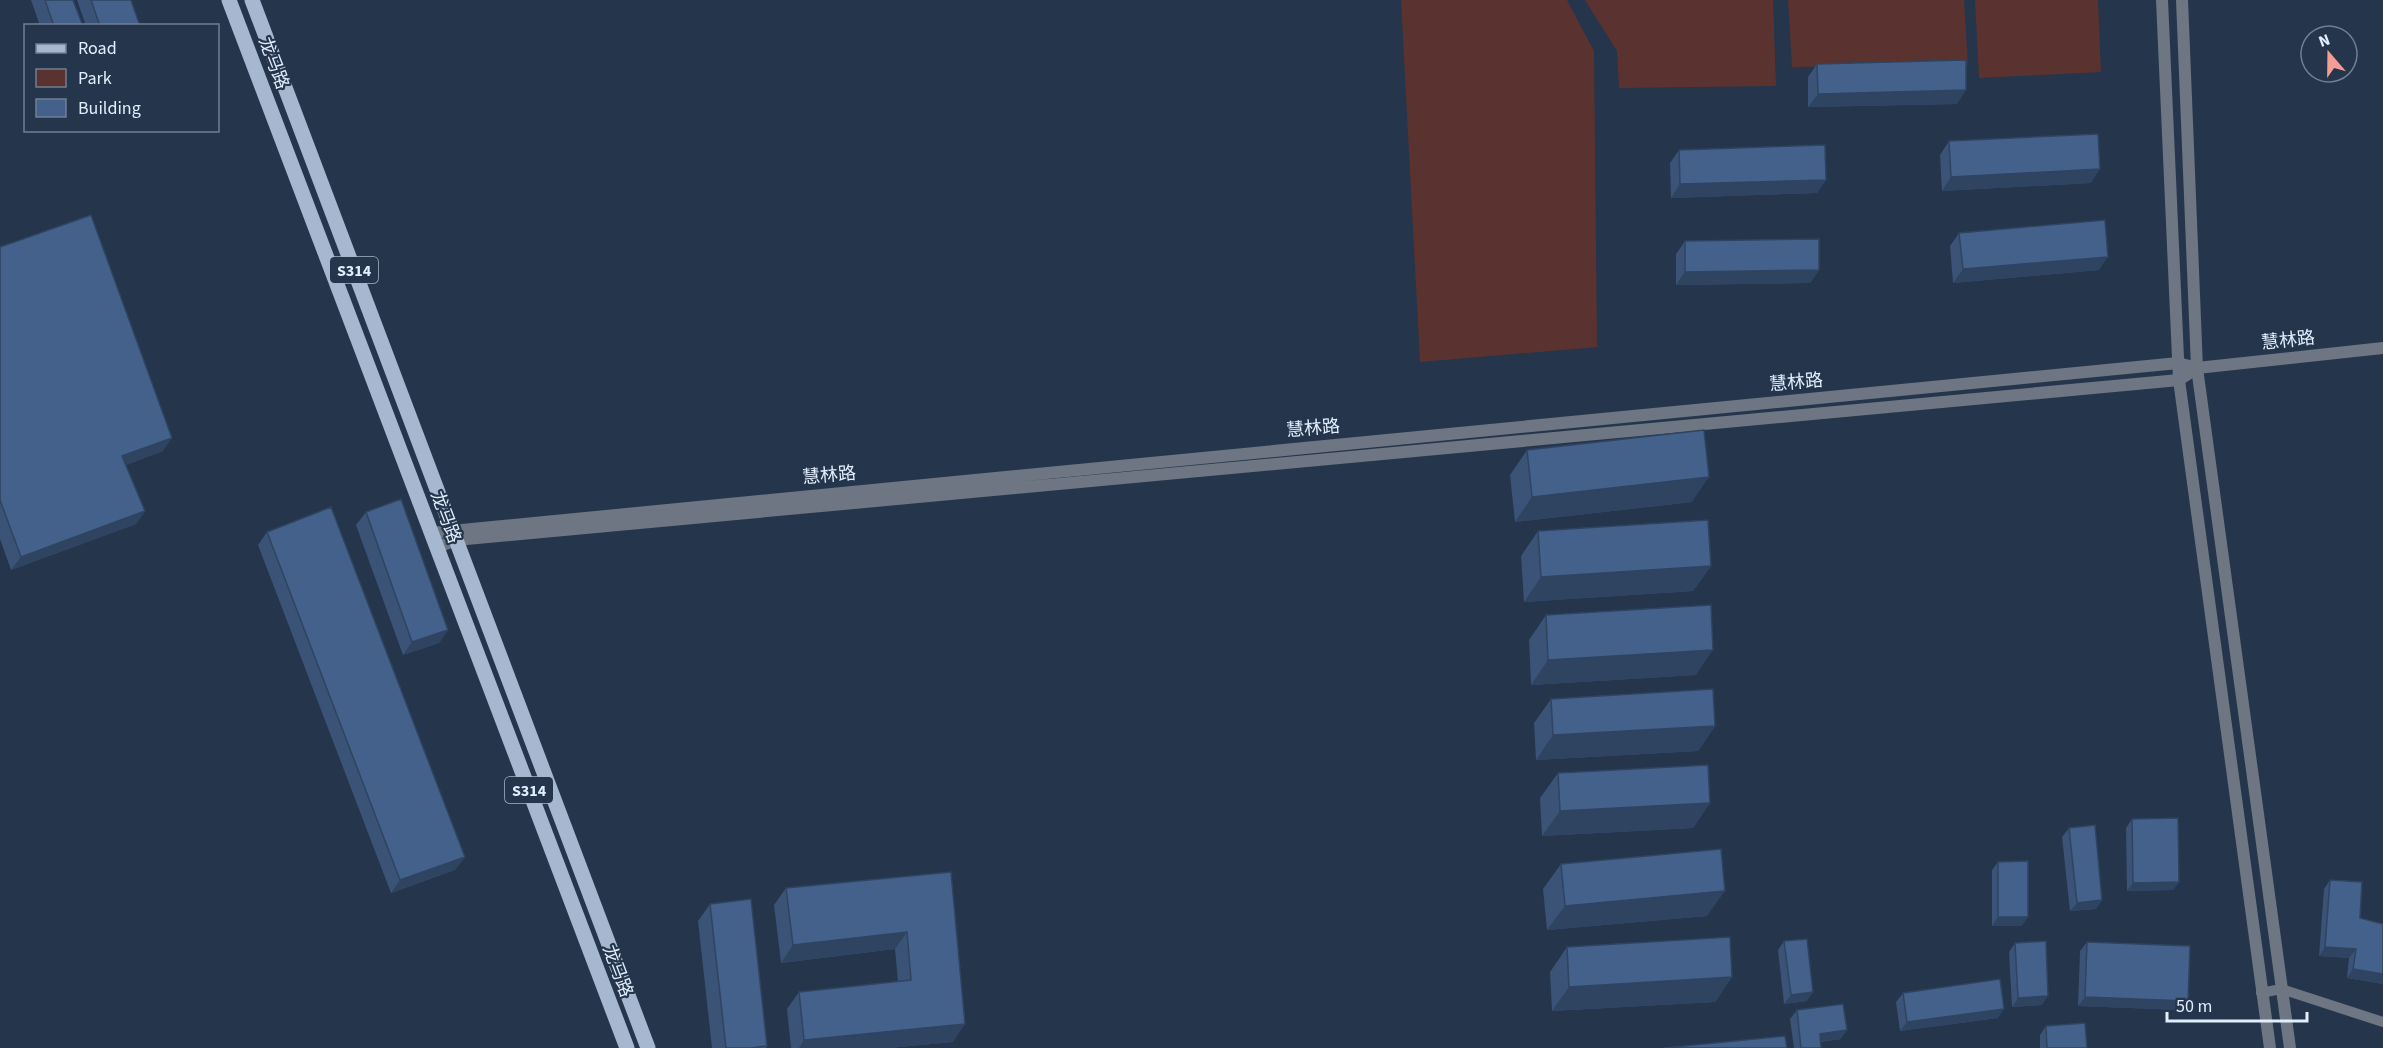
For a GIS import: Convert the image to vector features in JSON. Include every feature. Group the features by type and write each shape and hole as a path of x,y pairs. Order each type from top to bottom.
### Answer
{"main road":[{"name":"龙马路","path":"229,0 627,1048"},
{"name":"龙马路","path":"252,0 648,1048"}],"street":[{"path":"2162,0 2179,380 2261,993 2271,1048"},
{"path":"2182,0 2197,368 2290,1048"},
{"name":"慧林路","path":"434,540 454,535 2178,363 2197,368 2383,348"},
{"name":"慧林路","path":"454,535 2179,380 2197,368"}],"lane":[{"path":"2261,993 2281,989 2383,1022"}],"green space":[{"path":"1401,0 1567,0 1594,51 1597,347 1420,362"},
{"path":"1585,0 1773,0 1776,86 1619,88 1617,51"},
{"path":"1788,0 1964,0 1968,65 1792,67"},
{"path":"1975,0 2098,0 2101,72 1979,78"}],"building":[{"path":"45,0 73,0 82,24 53,24"},
{"path":"91,0 131,0 139,24 99,24"},
{"path":"1966,60 1966,90 1818,94 1817,64"},
{"path":"2098,134 2100,169 1951,177 1949,141"},
{"path":"1825,145 1826,180 1680,184 1679,150"},
{"path":"91,215 172,438 122,456 145,511 21,557 0,500 0,247"},
{"path":"2105,220 2108,257 1963,269 1959,233"},
{"path":"1819,239 1819,270 1685,272 1685,241"},
{"path":"1704,430 1709,477 1532,497 1527,450"},
{"path":"401,499 448,630 412,642 366,512"},
{"path":"331,507 465,857 400,880 267,532"},
{"path":"1708,520 1711,566 1541,577 1538,531"},
{"path":"1711,605 1713,650 1548,660 1546,615"},
{"path":"1713,689 1715,726 1553,735 1551,699"},
{"path":"1708,765 1710,803 1560,811 1558,773"},
{"path":"2178,818 2179,882 2133,883 2132,819"},
{"path":"2095,825 2102,900 2077,903 2069,828"},
{"path":"1721,849 1725,891 1565,906 1561,864"},
{"path":"2028,861 2028,917 1998,917 1998,862"},
{"path":"951,872 965,1024 804,1040 799,992 911,980 907,932 793,945 786,888"},
{"path":"2330,880 2362,882 2360,918 2383,924 2383,974 2353,969 2356,949 2325,947"},
{"path":"751,899 767,1046 726,1048 710,904"},
{"path":"1730,937 1732,977 1569,987 1567,947"},
{"path":"1807,939 1813,992 1791,995 1784,941"},
{"path":"2046,941 2048,996 2018,998 2015,943"},
{"path":"2087,942 2190,946 2188,1001 2085,997"},
{"path":"2000,979 2004,1009 1907,1022 1903,993"},
{"path":"1843,1004 1847,1030 1820,1034 1821,1048 1801,1048 1797,1010"},
{"path":"2085,1023 2087,1048 2047,1048 2046,1026"},
{"path":"1785,1036 1787,1048 1664,1048"}]}
